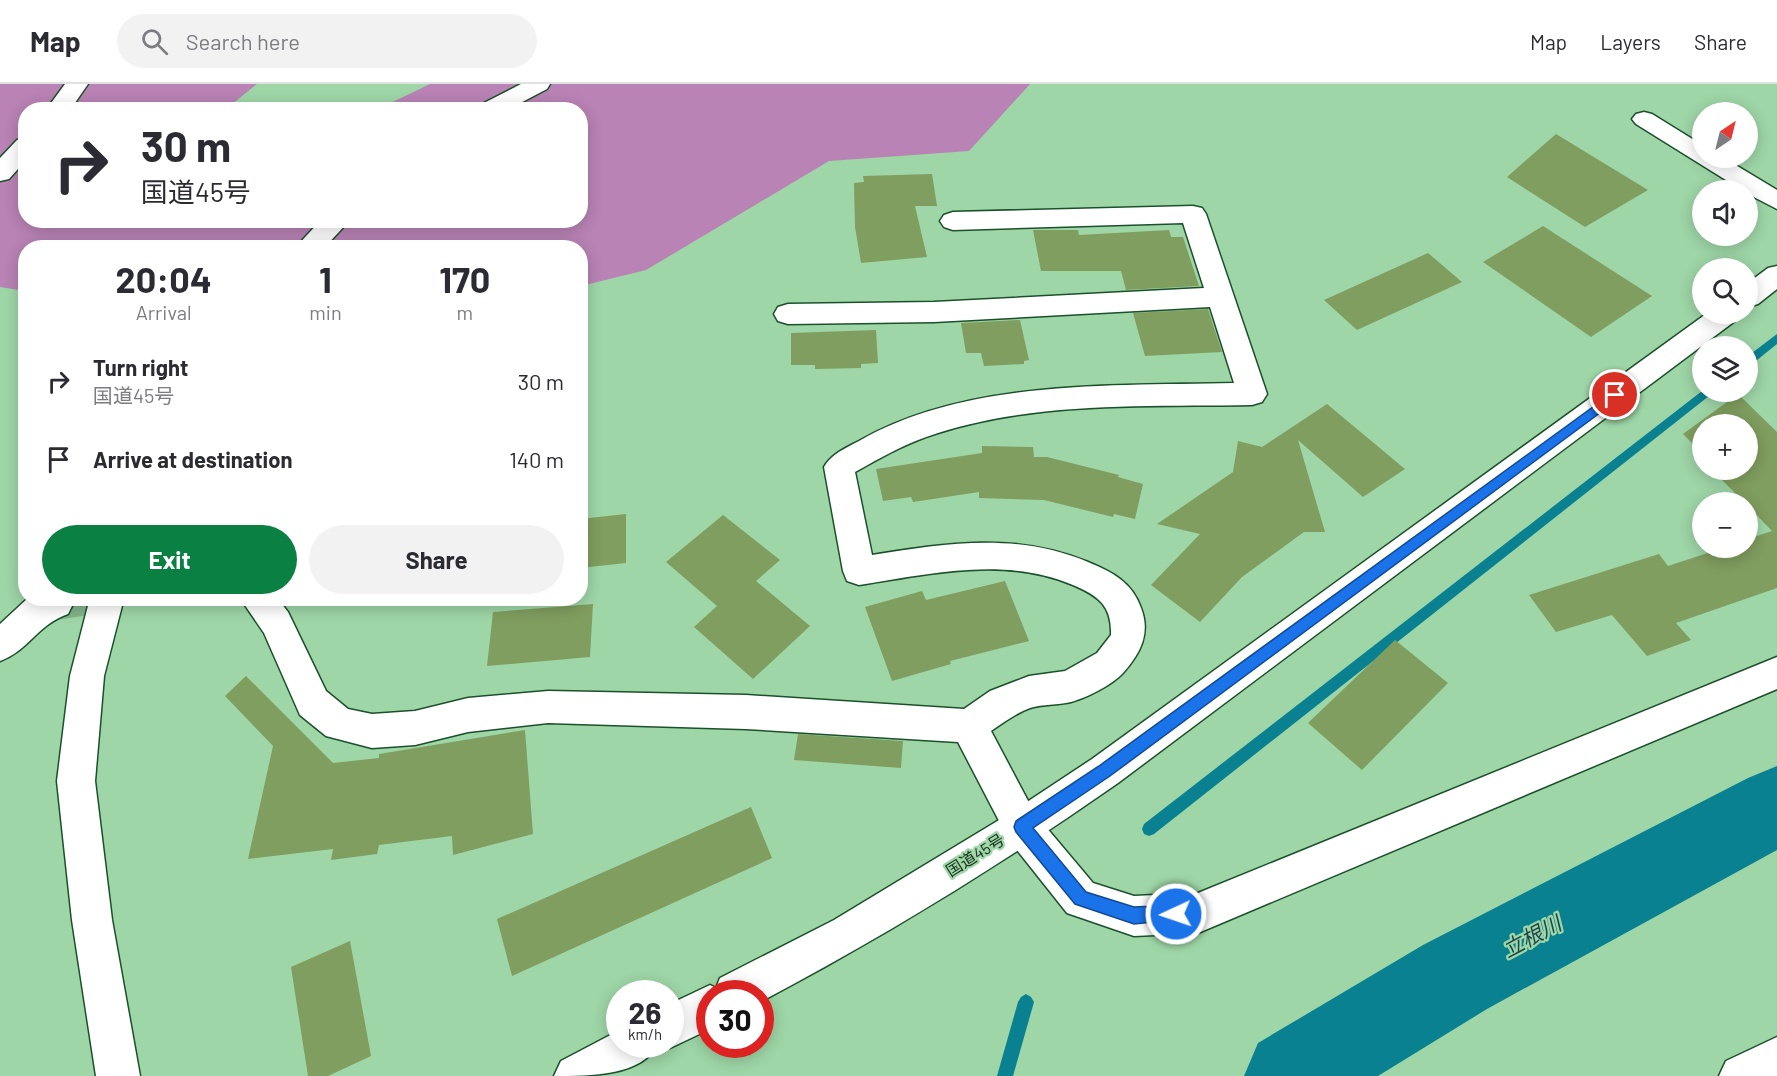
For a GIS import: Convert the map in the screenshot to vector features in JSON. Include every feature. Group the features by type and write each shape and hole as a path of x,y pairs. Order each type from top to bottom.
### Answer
{"main road":[{"path":"63,102 77,84"},
{"path":"504,102 539,84"},
{"path":"1644,119 1692,149"},
{"path":"0,173 18,154"},
{"path":"1723,168 1777,201"},
{"path":"262,606 276,623 313,703 339,724 372,731 415,728 468,715 548,706 746,712 969,726 1003,703 1029,692 1071,686 1110,664 1128,639 1126,611 1111,589 1072,568 1027,555 978,554 859,571 839,467 867,447 924,425 1018,405 1085,399 1251,394 1192,214 953,221"},
{"path":"316,240 329,228"},
{"path":"1758,289 1777,275"},
{"path":"788,314 934,312 1218,297"},
{"name":"国道45号","path":"760,980 848,934 1022,827 1105,771 1711,324"},
{"path":"0,646 41,608 49,606"},
{"path":"105,606 87,676 76,781 92,920 118,1076"},
{"path":"969,726 1022,827 1081,899 1134,916 1197,913 1777,673"},
{"path":"576,1076 610,1058"},
{"path":"1742,1076 1777,1058"}],"shaded area":[{"path":"0,84 257,84 235,102 18,102 18,228 588,228 588,102 393,102 430,84 1030,84 969,151 829,161 646,270 588,284 588,240 18,240 18,290 0,287"}],"building":[{"path":"1556,134 1648,190 1585,227 1507,177"},
{"path":"932,174 937,206 915,206 927,257 861,263 855,227 854,183 864,182 863,176"},
{"path":"1543,226 1652,296 1591,337 1483,262"},
{"path":"1033,230 1078,230 1079,235 1169,230 1171,237 1183,237 1199,286 1126,290 1121,271 1041,271"},
{"path":"1428,253 1462,282 1357,330 1324,300"},
{"path":"1208,309 1222,352 1145,356 1133,313"},
{"path":"1020,320 1029,360 1024,361 1024,364 984,366 981,353 966,353 961,323"},
{"path":"876,330 878,363 861,364 861,368 815,369 815,365 791,365 791,333"},
{"path":"1727,402 1746,402 1777,432 1777,588 1676,623 1691,640 1647,656 1612,615 1556,632 1529,595 1659,554 1668,566 1692,558 1758,558 1758,536 1772,531 1758,516 1758,492 1734,492 1722,480 1758,480 1758,414 1710,414"},
{"path":"1327,404 1405,469 1363,497 1298,440 1325,532 1304,532 1242,577 1200,622 1151,585 1200,534 1157,524 1233,472 1238,441 1262,447"},
{"path":"1692,427 1692,443 1683,434"},
{"path":"982,446 1033,447 1034,457 1047,457 1119,475 1118,477 1143,484 1135,519 1114,514 1113,517 1044,500 979,498 979,492 913,502 911,497 883,501 876,469 982,453"},
{"path":"626,514 626,563 588,567 588,518"},
{"path":"723,515 780,560 756,581 810,626 753,679 694,627 717,606 666,562"},
{"path":"1005,581 1029,641 950,661 951,664 892,681 865,607 922,591 926,600"},
{"path":"593,604 590,657 487,666 493,612"},
{"path":"1395,640 1448,683 1362,770 1308,723"},
{"path":"246,676 333,763 379,758 379,754 525,730 533,834 453,855 452,836 379,845 377,854 331,860 333,849 248,859 273,746 225,696"},
{"path":"798,734 903,741 901,768 794,760"},
{"path":"751,807 772,858 512,976 497,919"},
{"path":"350,941 371,1056 328,1076 308,1076 291,967"}],"waterway":[{"path":"1758,353 1777,338"},
{"path":"1149,829 1696,402"},
{"name":"立根川","path":"1291,1076 1455,977 1777,806"},
{"path":"1005,1076 1026,1002"}],"route":[{"path":"1176,914 1134,916 1081,899 1022,827 1105,771 1615,395"}]}
